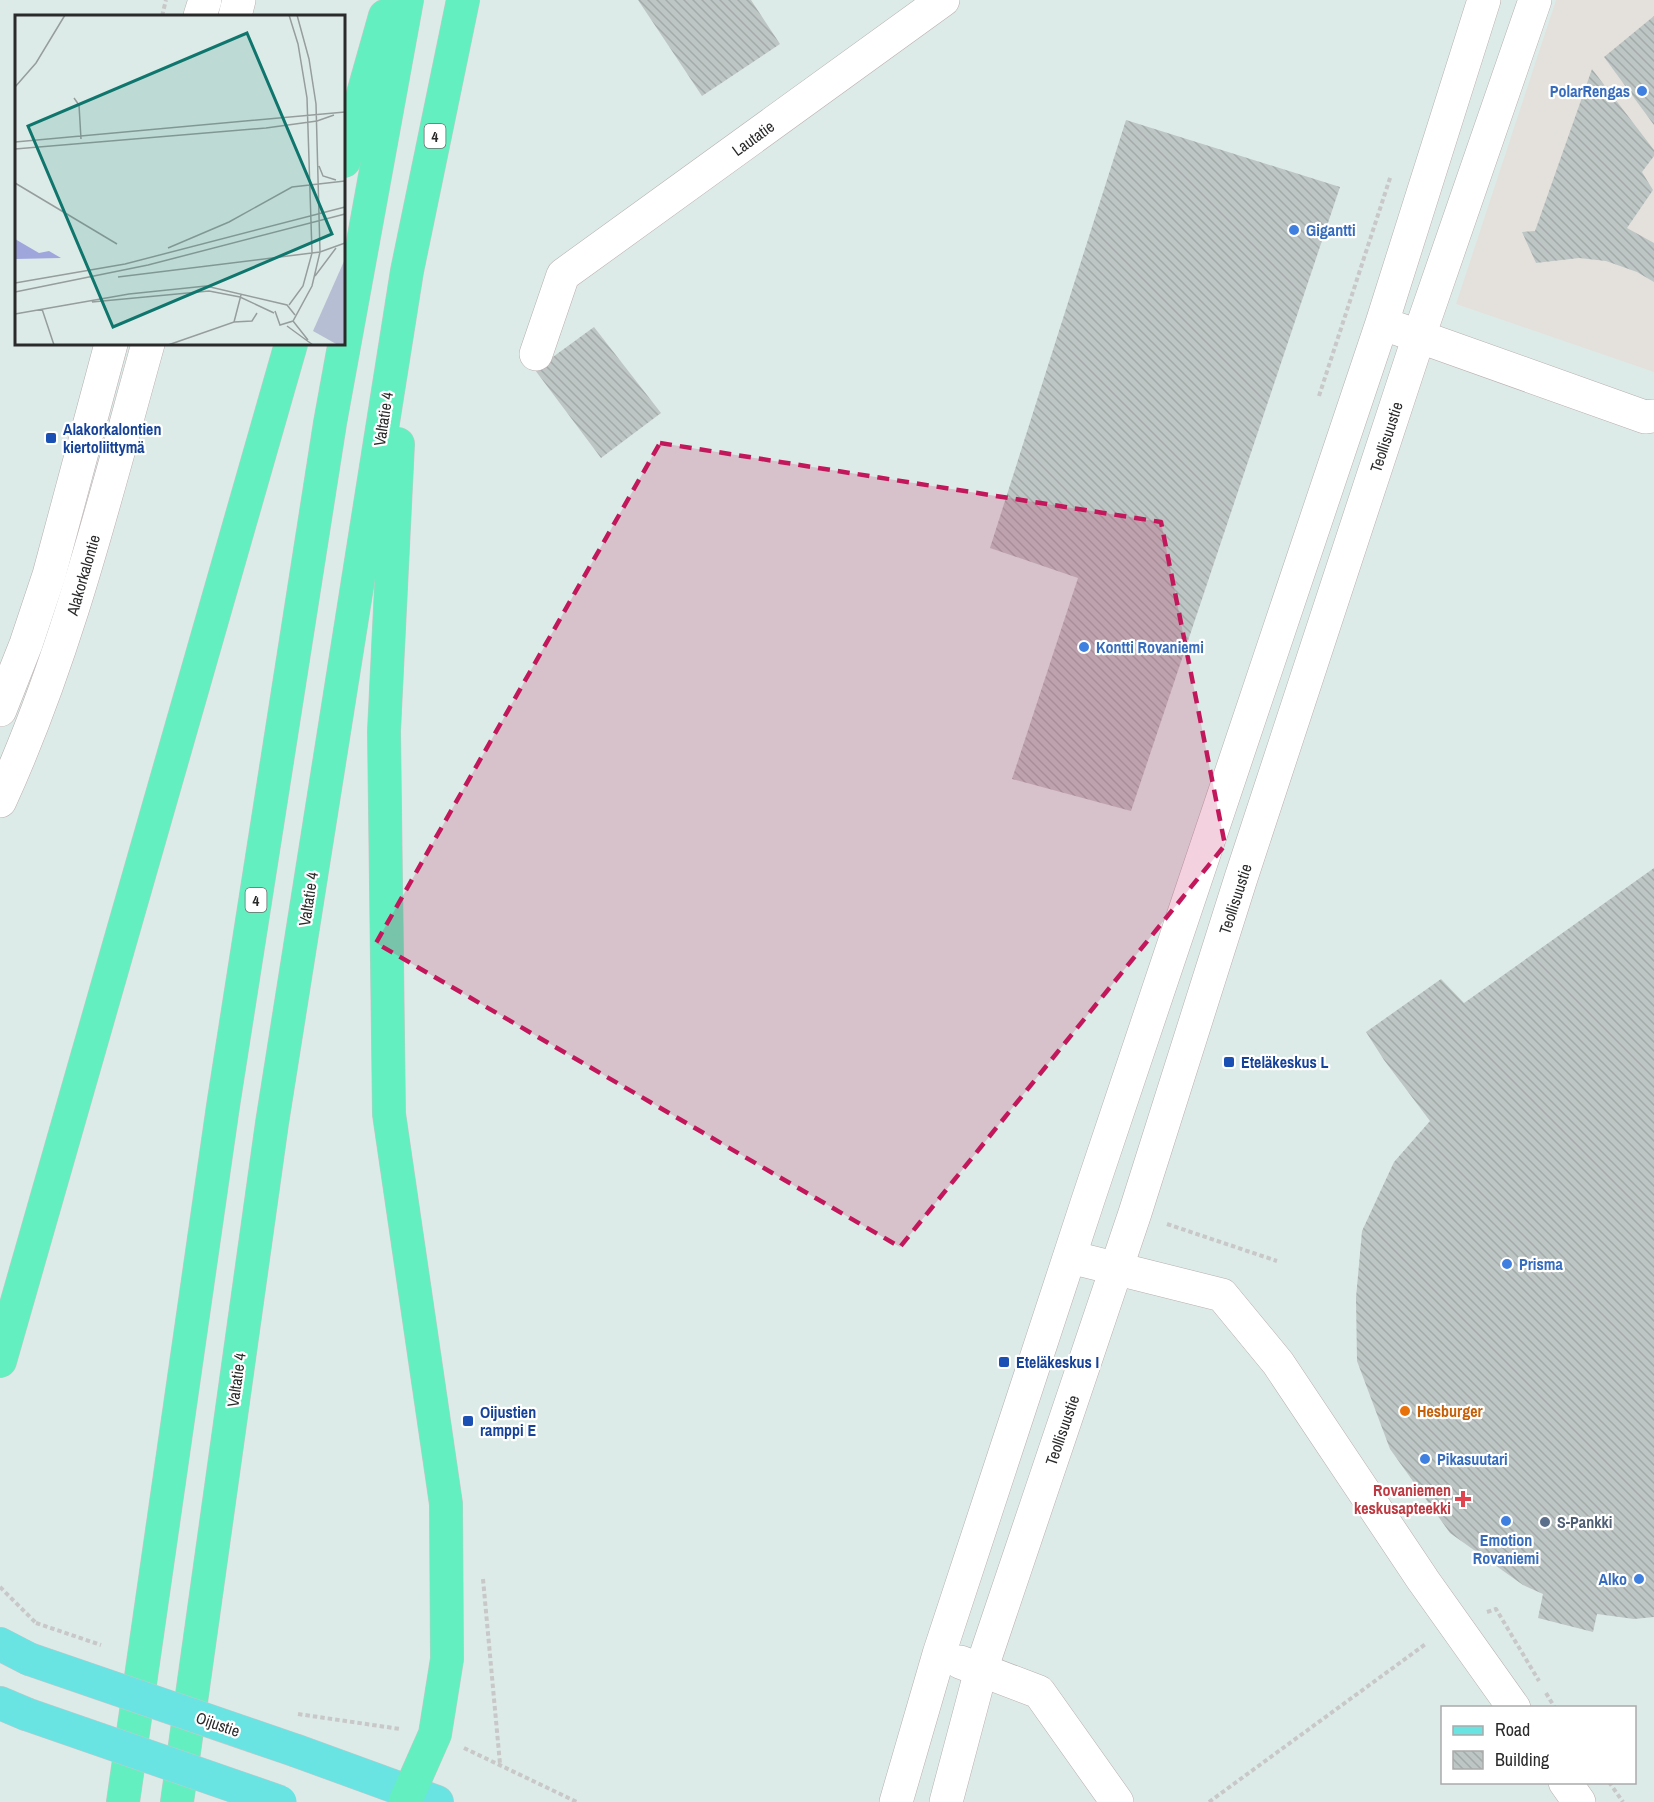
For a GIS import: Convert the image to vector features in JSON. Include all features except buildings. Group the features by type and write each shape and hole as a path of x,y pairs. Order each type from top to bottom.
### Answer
{"highway":[{"path":"345,158 390,0"},
{"name":"4","path":"345,341 407,0"},
{"name":"Valtatie 4","path":"177,1802 272,1123 407,271 463,0"},
{"path":"407,271 384,731 389,1114 446,1504 447,1659 435,1734 417,1798"},
{"path":"0,1361 291,345"},
{"name":"4","path":"123,1802 223,1106 344,345"}],"main road":[{"name":"Oijustie","path":"0,1644 29,1659 297,1751 417,1798"},
{"path":"13,1708 280,1802"}],"street":[{"path":"200,15 205,0"},
{"path":"235,15 239,0"},
{"name":"Lautatie","path":"536,354 563,275 943,0"},
{"path":"896,1802 939,1653 1382,323 1484,0"},
{"name":"Teollisuustie","path":"946,1802 981,1670 1139,1202 1241,878 1419,336 1535,0"},
{"path":"1382,323 1645,417 1654,416"},
{"name":"Alakorkalontie","path":"0,710 26,644 49,575 111,345"},
{"name":"Alakorkalontie","path":"0,801 46,690 75,605 148,345"},
{"path":"1070,1257 1222,1295 1278,1363 1423,1580 1513,1706"},
{"path":"939,1653 1039,1692 1117,1802"},
{"path":"1567,1784 1579,1802"}],"path":[{"path":"162,15 166,0"},
{"path":"482,1575 500,1764"},
{"path":"0,1587 36,1623"},
{"path":"1209,1802 1455,1623 1496,1608 1554,1706"},
{"path":"1610,1784 1623,1802"}],"highlighted area":[{"path":"660,443 1161,522 1225,845 900,1247 376,943"}],"shaded area":[{"path":"1556,0 1654,0 1654,372 1456,304"}],"place":[{"name":"PolarRengas","path":"1642,91"},
{"name":"Gigantti","path":"1294,230"},
{"name":"Alakorkalontien kiertoliittymä","path":"51,438"},
{"name":"Kontti Rovaniemi","path":"1084,647"},
{"name":"Eteläkeskus L","path":"1229,1062"},
{"name":"Prisma","path":"1507,1264"},
{"name":"Eteläkeskus I","path":"1004,1362"},
{"name":"Hesburger","path":"1405,1411"},
{"name":"Oijustien ramppi E","path":"468,1421"},
{"name":"Pikasuutari","path":"1425,1459"},
{"name":"Rovaniemen keskusapteekki","path":"1463,1499"},
{"name":"Emotion Rovaniemi","path":"1506,1521"},
{"name":"S-Pankki","path":"1545,1522"},
{"name":"Alko","path":"1639,1579"}]}
